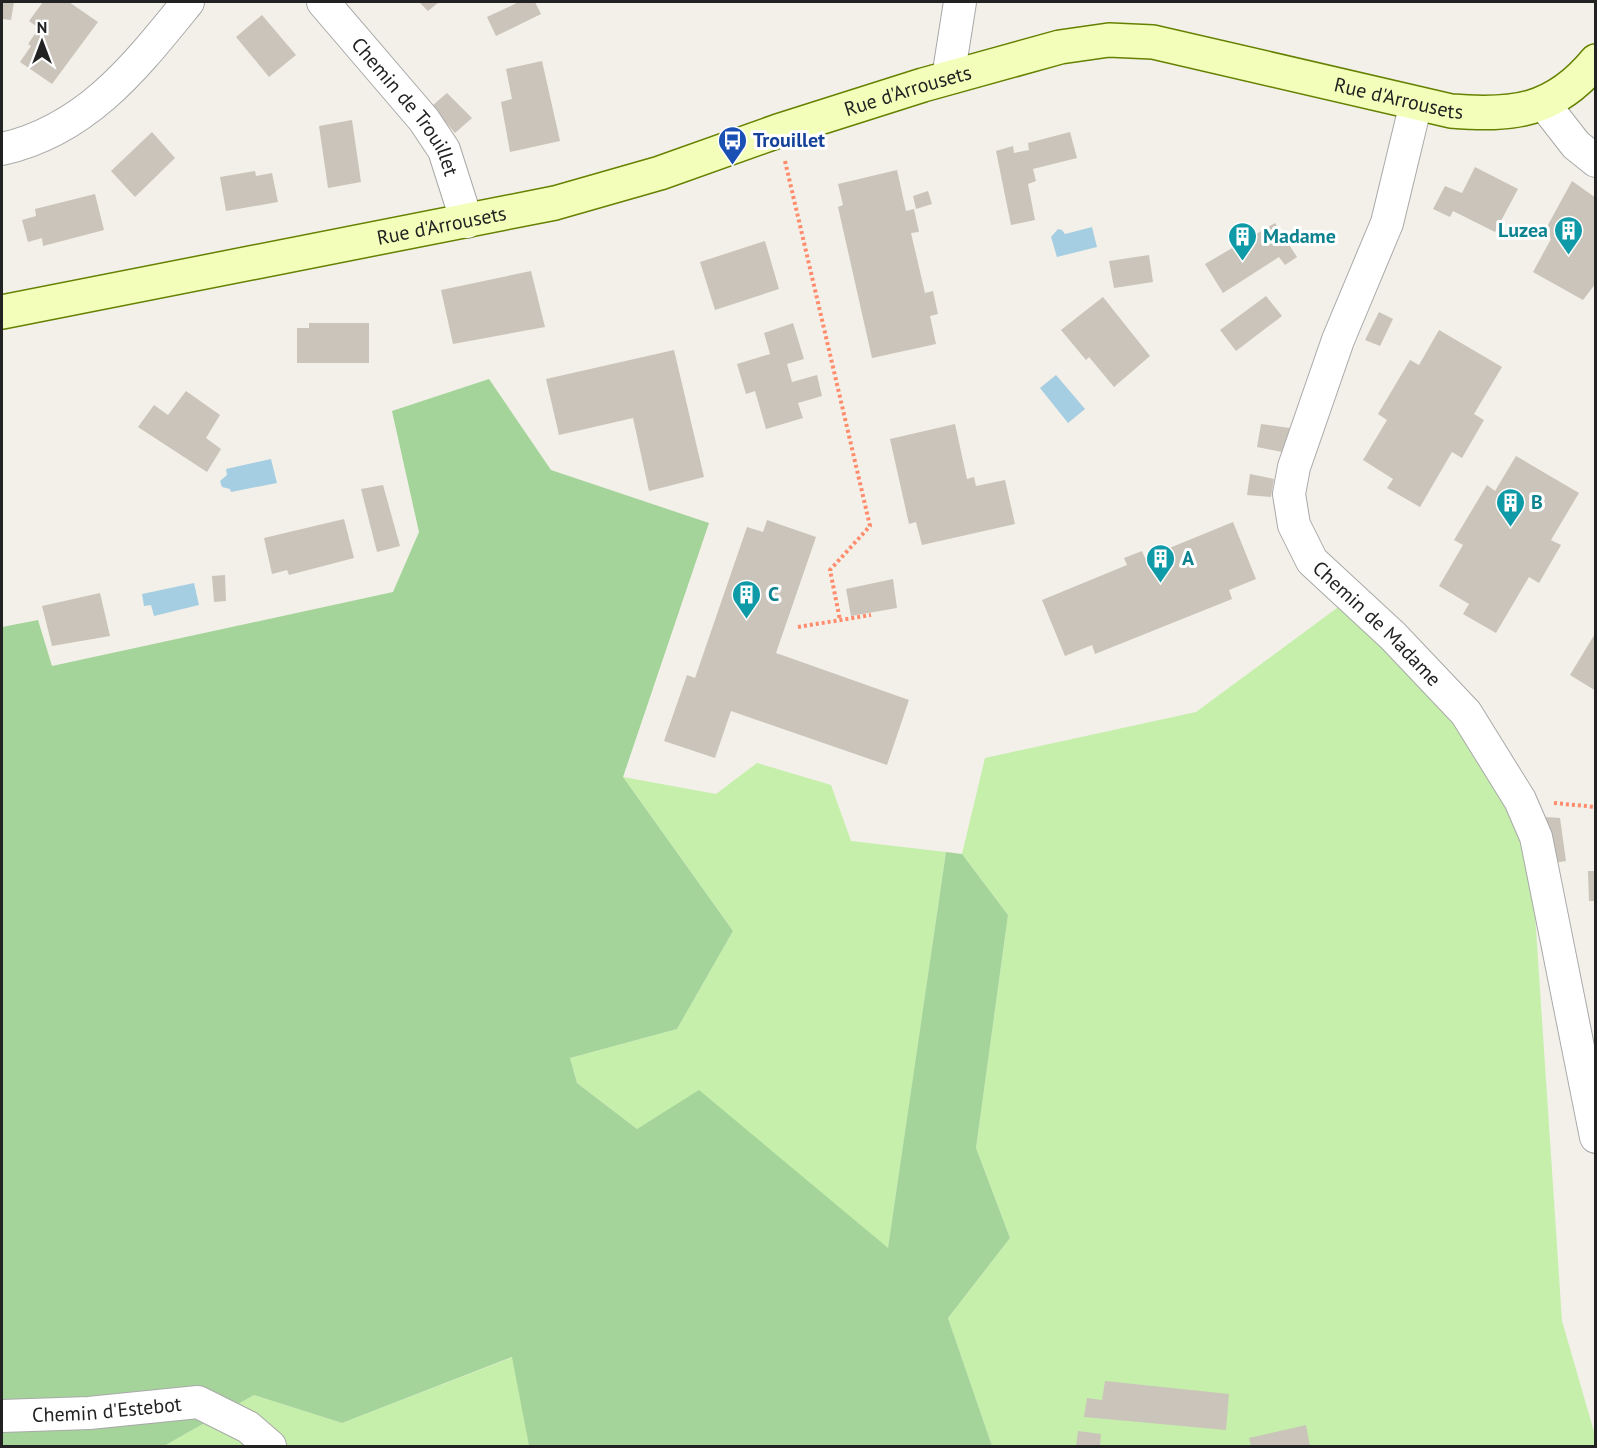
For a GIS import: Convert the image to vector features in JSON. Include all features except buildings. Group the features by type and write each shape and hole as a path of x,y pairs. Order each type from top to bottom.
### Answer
{"main road":[{"name":"Rue d'Arrousets","path":"2,312 555,203 650,176 778,131 948,78 1060,47 1109,40 1153,42 1451,111 1493,115 1544,104 1577,84 1596,61"}],"street":[{"path":"2,148 49,134 95,105 142,58 188,2"},
{"name":"Chemin de Trouillet","path":"323,2 424,120 444,150 467,222"},
{"path":"948,78 960,2"},
{"name":"Chemin de Madame","path":"1416,103 1387,223 1338,340 1294,467 1289,494 1294,525 1312,561 1393,636 1466,714 1520,800 1536,837 1596,1137"},
{"path":"1544,104 1576,145 1596,161"},
{"name":"Chemin d'Estebot","path":"2,1416 89,1413 198,1402 248,1427 270,1446"}],"path":[{"path":"778,131 870,526 830,570 840,620"},
{"path":"798,627 871,615"}],"green space":[{"path":"489,379 551,470 709,523 623,777 733,931 677,1029 570,1058 577,1083 637,1129 699,1090 888,1248 946,852 962,854 1008,915 976,1148 1010,1238 948,1318 992,1446 529,1446 512,1357 342,1423 254,1395 164,1446 2,1446 2,627 38,620 52,666 393,592 419,532 392,411"},
{"path":"1341,605 1526,779 1562,1321 1595,1435 1595,1446 992,1446 948,1318 1010,1238 976,1148 1008,915 962,854 985,758 1196,712"},
{"path":"757,763 831,785 851,841 946,852 888,1249 699,1091 637,1129 577,1083 570,1058 677,1029 733,931 623,777 716,794"},
{"path":"513,1357 529,1446 164,1446 254,1395 342,1423"}],"water":[{"path":"1092,227 1097,247 1057,257 1051,237 1058,229 1065,234"},
{"path":"1056,375 1085,409 1068,423 1040,388"},
{"path":"271,459 277,483 231,492 230,489 222,487 220,481 227,475 226,469"},
{"path":"194,583 199,605 154,616 151,605 144,606 142,594"}],"place":[{"name":"Trouillet","path":"732,166"},
{"name":"Luzea","path":"1569,256"},
{"name":"Madame","path":"1242,262"},
{"name":"B","path":"1510,528"},
{"name":"A","path":"1161,584"},
{"name":"C","path":"747,620"}]}
